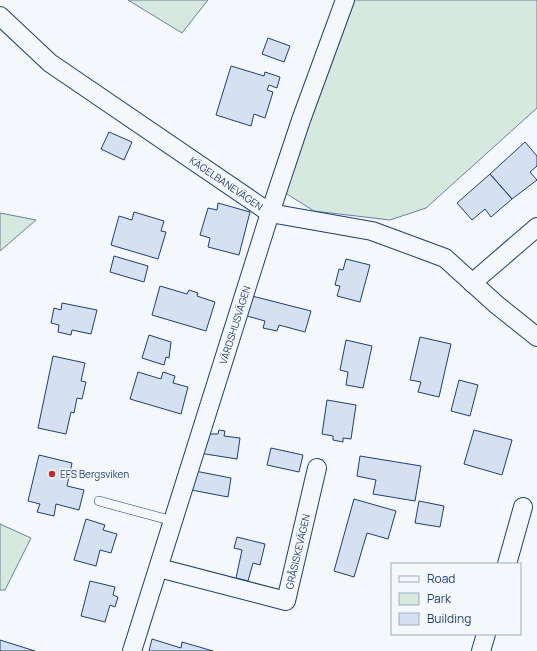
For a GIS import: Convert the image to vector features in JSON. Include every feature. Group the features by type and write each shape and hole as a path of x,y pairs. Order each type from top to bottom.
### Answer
{"street":[{"name":"VÄRDSHUSVÄGEN","path":"132,651 270,213 301,120 345,0"},
{"name":"KÄGELBANEVÄGEN","path":"0,16 50,62 270,213 372,231 445,258 472,283 537,337"},
{"path":"472,283 537,227"},
{"name":"GRÅSISKEVÄGEN","path":"159,568 286,601 317,468"},
{"path":"507,563 523,507"},
{"path":"481,651 486,635"}],"lane":[{"path":"99,501 174,521"}],"green space":[{"path":"128,0 208,0 182,33"},
{"path":"337,0 537,0 537,108 426,208 390,220 314,211 271,184"},
{"path":"0,213 36,220 0,251"},
{"path":"0,524 31,538 5,590 0,590"}],"building":[{"path":"268,38 290,46 284,62 262,54"},
{"path":"231,66 264,76 265,72 280,77 277,88 269,85 267,90 273,92 265,118 254,114 251,126 216,115"},
{"path":"109,132 132,142 124,160 101,149"},
{"path":"525,142 537,156 537,166 530,172 537,180 512,199 490,174"},
{"path":"490,174 512,199 491,217 485,209 472,220 457,203"},
{"path":"218,203 250,212 239,255 208,247 210,238 200,235 208,208 217,210"},
{"path":"134,212 164,221 161,231 166,232 158,259 111,245 119,216 132,220"},
{"path":"114,256 148,266 144,282 110,272"},
{"path":"346,259 370,265 360,302 337,296 340,286 335,285 339,269 343,270"},
{"path":"160,286 187,294 189,290 198,293 197,296 215,302 206,331 152,315"},
{"path":"252,296 311,311 305,332 279,325 277,331 263,328 265,321 247,316"},
{"path":"62,303 97,310 91,334 72,330 71,335 58,332 59,325 51,323 54,308 61,310"},
{"path":"149,335 171,342 169,358 166,357 164,365 142,358"},
{"path":"420,337 451,344 439,397 418,392 421,382 410,380"},
{"path":"346,340 372,346 363,388 346,385 348,372 340,370"},
{"path":"53,356 85,363 81,381 86,382 82,399 77,398 74,413 71,412 66,434 38,428"},
{"path":"138,372 161,379 163,372 175,376 173,383 188,387 181,414 130,399"},
{"path":"459,380 478,385 470,416 451,411"},
{"path":"327,400 356,405 351,439 343,438 343,442 333,440 333,436 322,434"},
{"path":"219,430 225,431 224,436 240,438 237,459 199,453 202,434 218,434"},
{"path":"474,430 512,440 502,475 464,464"},
{"path":"271,448 303,455 299,472 267,465"},
{"name":"EFS Bergsviken","path":"39,455 72,463 67,486 84,490 79,510 56,504 54,516 37,512 40,504 28,501"},
{"path":"360,456 421,466 415,501 373,494 376,480 357,476"},
{"path":"190,470 231,478 228,497 186,489"},
{"path":"354,499 396,511 388,539 367,533 354,577 334,571"},
{"path":"419,501 444,506 440,527 415,523"},
{"path":"86,519 105,525 103,530 117,534 111,553 100,550 96,566 74,560"},
{"path":"237,537 265,544 260,565 253,563 248,581 236,578 242,550 234,548"},
{"path":"90,581 115,587 113,595 118,597 115,607 110,605 105,622 81,616"},
{"path":"152,639 181,648 182,642 213,651 149,651"},
{"path":"0,640 35,651 0,651"}],"place":[{"name":"EFS Bergsviken","path":"52,474"}]}
